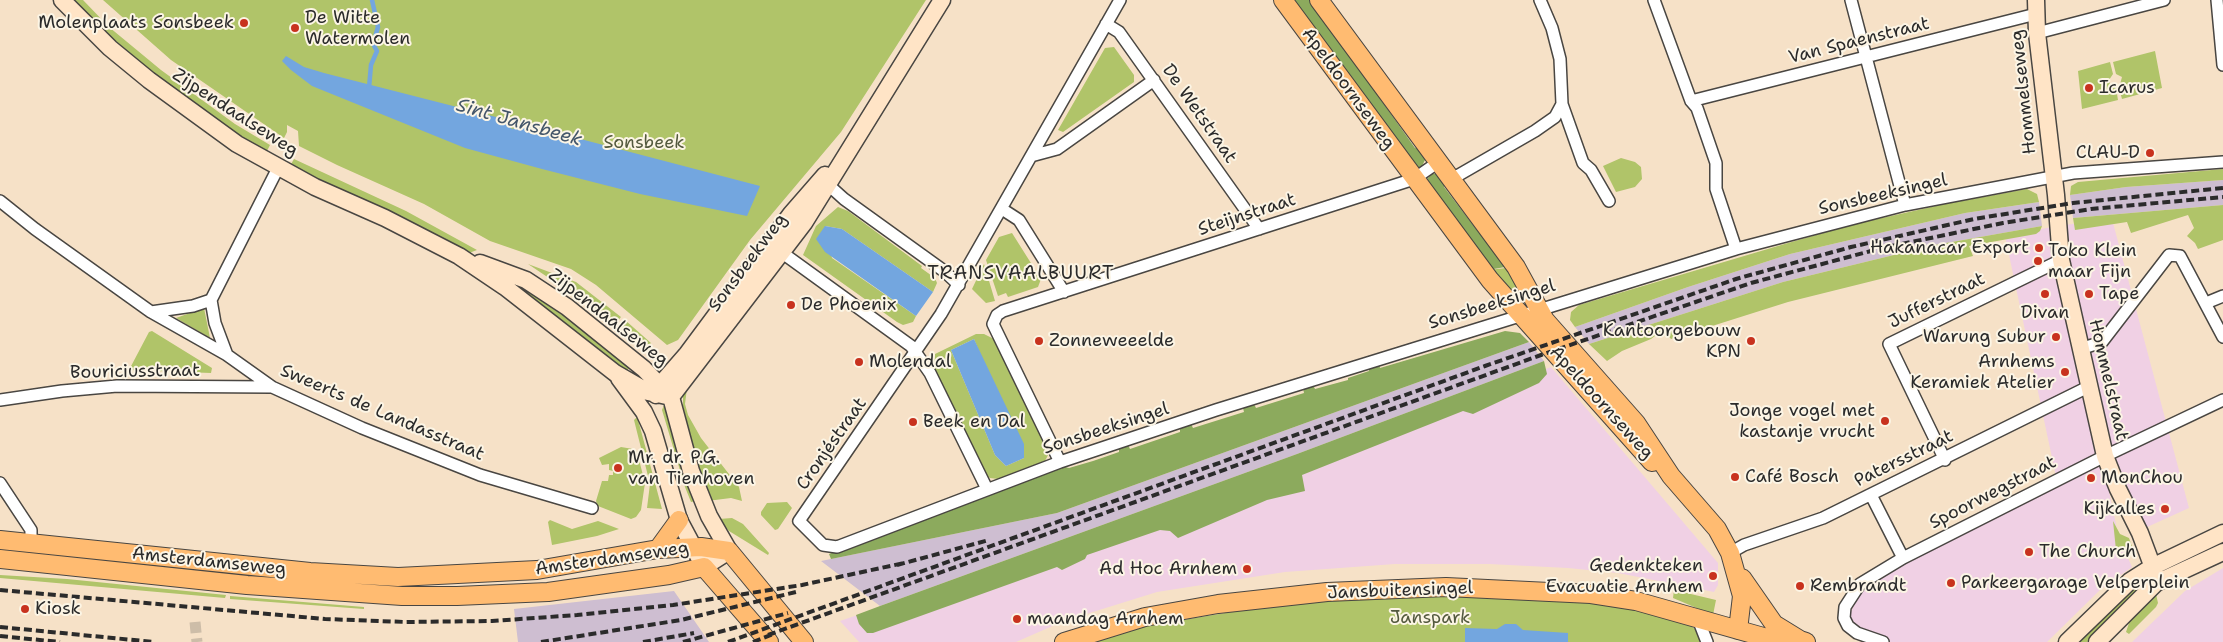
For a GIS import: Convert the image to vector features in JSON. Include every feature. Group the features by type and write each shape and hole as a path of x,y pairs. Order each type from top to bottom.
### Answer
{"main road":[{"name":"Zijpendaalseweg","path":"62,0 110,48 149,80 237,144 315,187 416,233 459,256 505,287 615,373 660,395"},
{"name":"Sonsbeekweg","path":"660,395 851,149 942,0"},
{"name":"Apeldoornseweg","path":"1283,0 1490,280 1530,312 1636,423 1671,476 1717,529 1731,559"},
{"name":"Apeldoornseweg","path":"1319,0 1516,268 1530,312"},
{"name":"Hommelseweg","path":"2036,7 2037,33 2054,179"},
{"name":"Hommelstraat","path":"2054,179 2061,260 2105,456 2118,490 2140,533 2155,574"},
{"name":"Sonsbeekweg","path":"660,395 680,362 775,248"},
{"name":"Zijpendaalseweg","path":"459,256 526,280 567,307 644,369 660,395 709,516 729,551"},
{"path":"644,369 661,370 680,362"},
{"name":"Zijpendaalseweg","path":"615,373 644,412 653,432 679,520 691,546 704,567"},
{"name":"Zijpendaalseweg","path":"653,432 660,395"},
{"path":"658,549 679,520"},
{"path":"2097,642 2155,574 2223,533"},
{"path":"7,560 31,536"},
{"name":"Amsterdamseweg","path":"0,540 31,536 310,572 398,578 537,570 658,549 691,546 729,551"},
{"path":"729,551 804,642"},
{"name":"Amsterdamseweg","path":"7,560 247,585 411,596 457,596 548,592 669,576 704,567 729,551"},
{"path":"2067,642 2130,581 2223,552"},
{"path":"1731,559 1742,596 1738,630"},
{"path":"1731,559 1768,618 1774,624 1803,641"},
{"path":"704,567 769,642"},
{"name":"Jansbuitensingel","path":"1064,642 1145,617 1218,604 1327,592 1397,588 1536,590 1591,594 1636,601 1774,640 1803,641"}],"street":[{"name":"Cronjéstraat","path":"799,521 917,353 959,285 1120,0"},
{"path":"1540,0 1552,28 1560,59 1562,104 1583,163 1591,170 1609,201"},
{"path":"1654,0 1691,101 1698,108 1716,163 1716,189 1736,250"},
{"path":"1851,0 1905,204"},
{"path":"2037,33 2164,0"},
{"path":"2217,0 2223,65"},
{"name":"Van Spaenstraat","path":"1691,101 1867,57 2036,7"},
{"name":"De Wetstraat","path":"1106,24 1119,32 1259,229"},
{"path":"1031,156 1057,149 1154,80"},
{"path":"1450,180 1535,131 1555,117 1562,104"},
{"name":"Sonsbeeksingel","path":"799,521 821,544 828,548 837,547 1060,462 1216,410 1736,250 1905,204 2054,179 2073,173 2223,162"},
{"name":"Steijnstraat","path":"1060,462 993,324 995,318 1003,311 1414,179 1437,163"},
{"path":"227,355 215,323 211,300 278,168"},
{"path":"825,182 844,199 944,271 959,285"},
{"name":"Sweerts de Landasstraat","path":"0,201 35,229 151,312 227,355 272,387 362,428 480,475 592,508"},
{"path":"1002,209 1019,220 1064,292"},
{"path":"775,248 906,340 930,373 986,489"},
{"path":"2080,348 2102,342 2169,255 2180,256 2223,337"},
{"name":"Jufferstraat","path":"1945,460 1889,344 2061,260"},
{"path":"2206,303 2223,296"},
{"path":"151,312 193,306 211,300"},
{"name":"Bouriciusstraat","path":"2,402 62,391 117,386 272,387"},
{"name":"Patersstraat","path":"1731,559 1744,545 1823,518 1945,460 2088,387"},
{"name":"Spoorwegstraat","path":"1883,642 1857,633 1848,626 1844,618 1845,607 1860,584 1903,558 2105,456 2223,400"},
{"path":"0,483 31,536"},
{"path":"1871,495 1903,558"},
{"path":"1698,619 1708,642"}],"shaded area":[{"path":"2223,180 2223,205 2073,218 2070,195 2126,187"},
{"path":"2039,202 2042,226 1935,245 1783,282 1589,344 1575,327 1688,287 1790,254 1965,213"},
{"path":"2112,219 2189,508 2145,528 2115,466 2070,279 2065,225"},
{"path":"2052,227 2119,538 2132,567 2100,590 2047,642 1889,642 1863,633 1853,624 1850,614 1863,585 2058,486 2005,236"},
{"path":"1529,342 1544,361 1297,454 880,606 821,561 1057,513"},
{"path":"1551,367 1718,563 1718,585 1714,592 1618,573 1568,568 1489,564 1395,564 1285,572 1157,592 1064,621 1016,642 859,642 840,621 881,607 1113,539"},
{"path":"2223,568 2223,642 2132,642 2185,591"},
{"path":"674,591 709,642 518,642 514,609"}],"green space":[{"path":"72,0 83,0 109,27 161,70 235,124 270,145 266,153 161,81 117,45"},
{"name":"Sonsbeek","path":"103,0 926,0 841,132 750,240 678,340 667,345 596,285 571,269 490,241 424,204 299,146 298,131 287,125 287,132 284,138 171,60"},
{"path":"1290,0 1310,0 1415,148 1421,149 1426,158 1422,166 1415,169"},
{"path":"1114,47 1134,75 1134,82 1063,132 1058,130 1105,48"},
{"path":"2155,51 2162,88 2122,99 2119,88 2122,77 2116,74 2113,62"},
{"path":"2110,62 2113,74 2109,80 2110,84 2116,88 2118,100 2082,109 2078,71"},
{"path":"1621,158 1635,162 1641,167 1642,179 1635,187 1616,192 1603,166"},
{"path":"294,159 406,211 477,250 469,253 403,218 290,166"},
{"path":"2223,169 2223,180 2126,187 2070,195 2071,186 2078,182"},
{"path":"1432,174 1439,174 1444,179 1444,187 1505,267 1488,270 1425,181"},
{"path":"2027,189 2037,194 2039,202 1965,213 1790,254 1688,287 1575,327 1570,320 1571,312 1579,305 1788,243 1855,224 1945,204"},
{"path":"2223,205 2223,240 2198,249 2195,243 2187,236 2194,228 2188,215 2131,233 2127,222 2075,230 2073,218"},
{"path":"838,207 848,211 922,266 921,268 935,278 937,283 933,292 842,229 825,226 832,258 916,316 913,322 903,325 897,322 803,255 816,226"},
{"path":"2042,226 2036,234 1969,246 1973,256 1788,302 1671,339 1663,330 1651,339 1622,351 1607,361 1589,344 1783,282 1935,245"},
{"path":"1012,233 1041,279 1038,287 1008,297 1006,293 998,296 986,260 999,237"},
{"path":"528,264 576,282 621,317 616,323"},
{"path":"984,264 995,301 986,303 972,289"},
{"path":"1506,268 1526,298 1515,300 1488,270"},
{"path":"510,283 525,284 630,367 626,372 563,321 512,287"},
{"path":"204,308 210,338 176,318"},
{"path":"625,320 651,343 646,348 619,326"},
{"path":"152,331 212,368 211,373 129,370 149,332"},
{"path":"1505,331 1520,333 1529,342 1057,513 831,559 829,554 1061,466 1069,468 1093,461 1119,452 1119,448 1128,445 1130,449 1180,432 1180,428 1191,424 1193,428 1244,412 1243,408 1254,404 1256,408 1304,393 1303,388 1313,385 1315,389 1348,380 1348,378 1369,371 1369,367 1379,364 1380,368"},
{"path":"976,334 984,334 996,340 1050,451 1045,461 998,479 990,478 984,474 932,370 935,354","holes":["974,339 1024,458 1006,466 995,455 951,350"]},
{"path":"1544,361 1547,374 1539,383 1473,414 1463,411 1302,475 1305,491 1267,500 1178,538 1170,531 1160,530 1087,555 1085,559 1062,570 1057,567 873,633 867,633 859,624 856,615 1297,454"},
{"path":"687,388 685,404 688,415 701,438 739,487 742,501 731,498 707,501 683,406 683,393"},
{"path":"664,405 666,405 697,501 691,502 685,487 662,410"},
{"path":"637,417 662,509 647,508 650,484 634,420"},
{"path":"621,447 633,449 637,452 645,483 641,510 636,517 631,519 598,506 596,501 602,481 608,481 609,475 613,475 613,471 609,470 609,464 602,465 599,458"},
{"path":"787,502 792,508 778,529 775,530 761,515 761,512 767,503"},
{"path":"732,518 743,524 769,553 768,555 729,531 719,519"},
{"path":"550,520 572,529 598,521 619,529 597,536 552,545 548,522"},
{"path":"2113,521 2120,534 2129,538 2134,552 2116,550"},
{"path":"0,575 67,579 226,595 225,598 0,578"},
{"path":"2138,585 2141,588 2087,642 2079,642"},
{"path":"1674,590 1716,600 1713,615 1673,598"},
{"name":"Janspark","path":"1448,594 1602,603 1635,608 1688,624 1695,629 1703,642 1088,642 1147,626 1243,610 1333,599"},
{"path":"2156,594 2158,603 2156,607 2129,634 2126,632 2130,620"},
{"path":"230,596 364,607 364,609 230,599"}],"water":[{"path":"286,56 304,67 324,73 500,118 512,129 527,125 760,186 747,216 640,194 465,148 312,86 282,61"},
{"path":"825,226 842,229 933,292 916,316 825,252 816,239"},
{"path":"974,339 1024,444 1024,458 1006,466 995,455 951,350"},
{"path":"1505,624 1516,624 1523,630 1568,633 1568,642 1465,642 1465,628 1497,629"}],"waterway":[{"path":"369,88 371,65 377,51 373,44 378,27 372,0"}],"tunnel":[{"path":"195,622 197,642"}],"railway":[{"path":"728,642 1485,366 1736,279 1851,247 1974,219 2073,203 2223,188"},
{"path":"768,635 1541,355 1751,283 1882,248 2003,223 2091,209 2223,197"},
{"path":"897,565 989,540"},
{"path":"0,590 325,619 406,622 492,621 577,615 673,605 802,585 904,563"},
{"path":"541,642 681,620 796,592"},
{"path":"683,642 788,613"},
{"path":"0,627 154,642"},
{"path":"643,642 694,633"},
{"path":"753,642 773,634"},
{"path":"0,636 60,642"}],"place":[{"name":"Molenplaats Sonsbeek","path":"244,23"},
{"name":"De Witte Watermolen","path":"295,28"},
{"name":"Icarus","path":"2089,88"},
{"name":"CLAU-D","path":"2150,153"},
{"name":"Hakanacar Export","path":"2039,248"},
{"name":"Toko Klein maar Fijn","path":"2038,261"},
{"name":"Divan","path":"2045,294"},
{"name":"Tape","path":"2089,294"},
{"name":"De Phoenix","path":"791,305"},
{"name":"Warung Subur","path":"2056,337"},
{"name":"Zonneweeelde","path":"1039,341"},
{"name":"Kantoorgebouw KPN","path":"1751,341"},
{"name":"Molendal","path":"859,362"},
{"name":"Arnhems Keramiek Atelier","path":"2065,372"},
{"name":"Jonge vogel met kastanje vrucht","path":"1885,421"},
{"name":"Beek en Dal","path":"913,422"},
{"name":"Mr. dr. P.G. van Tienhoven","path":"618,468"},
{"name":"Café Bosch","path":"1735,477"},
{"name":"MonChou","path":"2091,478"},
{"name":"Kijkalles","path":"2165,509"},
{"name":"The Church","path":"2029,552"},
{"name":"Ad Hoc Arnhem","path":"1247,569"},
{"name":"Gedenkteken Evacuatie Arnhem","path":"1713,576"},
{"name":"Parkeergarage Velperplein","path":"1951,583"},
{"name":"Rembrandt","path":"1800,586"},
{"name":"Kiosk","path":"25,609"},
{"name":"maandag Arnhem","path":"1017,619"}],"district":[{"name":"TRANSVAALBUURT","path":"1021,274"}],"water label":[{"name":"Sint Jansbeek","path":"519,123"}]}
